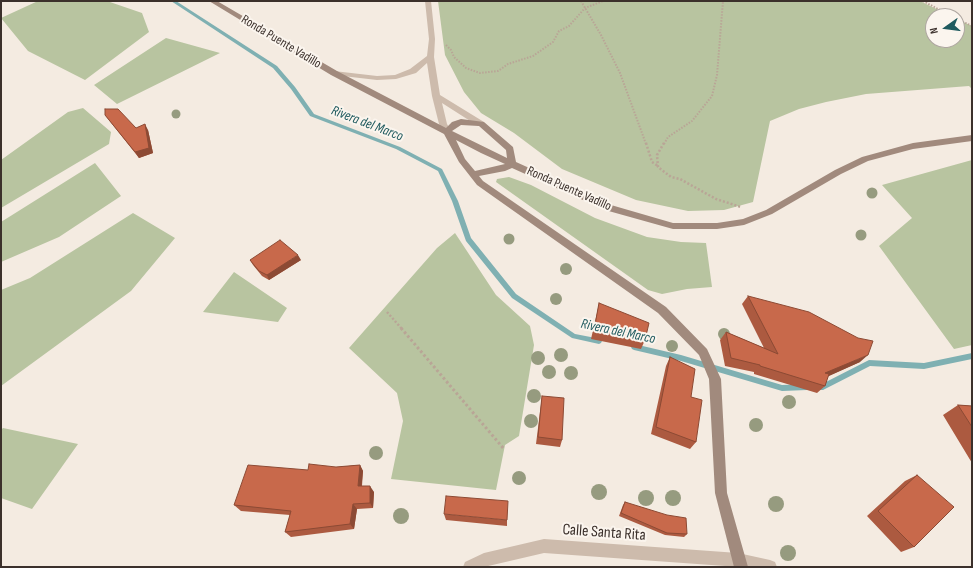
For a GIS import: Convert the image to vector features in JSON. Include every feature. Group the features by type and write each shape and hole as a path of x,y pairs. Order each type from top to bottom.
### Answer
{"main road":[{"name":"Ronda Puente Vadillo","path":"212,1 334,73 512,164 608,208 673,226 717,226 744,222 769,212 838,172 866,159 912,146 972,138"},
{"path":"473,174 505,168 512,164 510,149 481,124 461,122 455,124 447,131 462,160 480,183 662,310 703,352 716,379 721,493 740,563"},
{"path":"491,190 487,180 492,170"}],"street":[{"path":"428,1 432,40 430,57 436,96 443,124 447,131"},
{"path":"334,73 377,78 396,77 413,71 430,57"},
{"path":"436,96 481,124"},
{"name":"Calle Santa Rita","path":"470,567 484,560 544,546 740,563 770,567"}],"path":[{"path":"581,1 620,73 644,134 652,162 671,176 680,179 716,199 736,207 769,212"},
{"path":"432,40 448,47 454,57 466,68 480,73 498,71 508,64 533,56 553,42 559,31 569,26 585,8 603,1"},
{"path":"658,167 657,155 668,137 692,121 712,96 718,75 723,1"},
{"path":"923,1 936,8"},
{"path":"387,312 504,449"}],"green space":[{"path":"38,1 107,1 142,13 149,32 85,80 28,51 1,18"},
{"path":"438,1 920,1 934,8 925,8 925,48 965,48 965,23 972,26 972,89 969,86 866,94 799,109 770,121 753,202 724,210 688,211 636,200 562,169 514,133 481,113 464,92 445,55"},
{"path":"166,38 220,53 117,104 94,85"},
{"path":"83,108 111,132 109,144 1,208 1,160 68,112"},
{"path":"972,160 972,345 954,349 879,246 912,218 882,185"},
{"path":"95,163 121,196 59,237 1,262 1,222"},
{"path":"509,177 531,185 595,218 647,237 681,242 706,243 712,287 687,289 662,294 648,290 496,182 497,179"},
{"path":"133,213 175,238 131,291 1,386 1,290 30,278"},
{"path":"455,233 496,295 530,326 534,345 519,436 505,445 496,490 391,479 403,421 397,393 349,348 437,248"},
{"path":"234,272 287,308 278,322 203,312"},
{"path":"3,428 78,444 32,509 1,498 1,430"}],"building":[{"path":"105,109 118,109 136,128 145,124 149,148 135,152 105,115"},
{"path":"280,240 298,255 267,275 259,271 250,260"},
{"path":"748,296 809,312 858,338 873,341 868,355 825,373 829,374 825,386 760,365 731,358 726,332 778,354"},
{"path":"599,303 649,323 645,340 594,330"},
{"path":"670,357 695,369 691,397 702,400 696,442 656,427"},
{"path":"542,396 564,398 562,440 538,437"},
{"path":"958,405 972,406 972,427"},
{"path":"309,464 336,467 360,465 358,486 370,486 370,503 353,504 350,524 285,532 291,511 234,505 248,465 308,470"},
{"path":"917,475 954,507 914,547 878,511"},
{"path":"446,496 508,501 507,520 444,514"},
{"path":"625,502 667,515 686,518 687,534 667,533 621,513"}],"waterway":[{"name":"Rivera del Marco","path":"173,1 275,67 293,88 312,115 398,148 440,170 455,201 468,239 514,296 574,336 599,341"},
{"name":"Rivera del Marco","path":"634,347 681,358 782,388 807,387"},
{"name":"Rivera del Marco","path":"816,387 823,387 869,363 924,366 972,356"}]}
